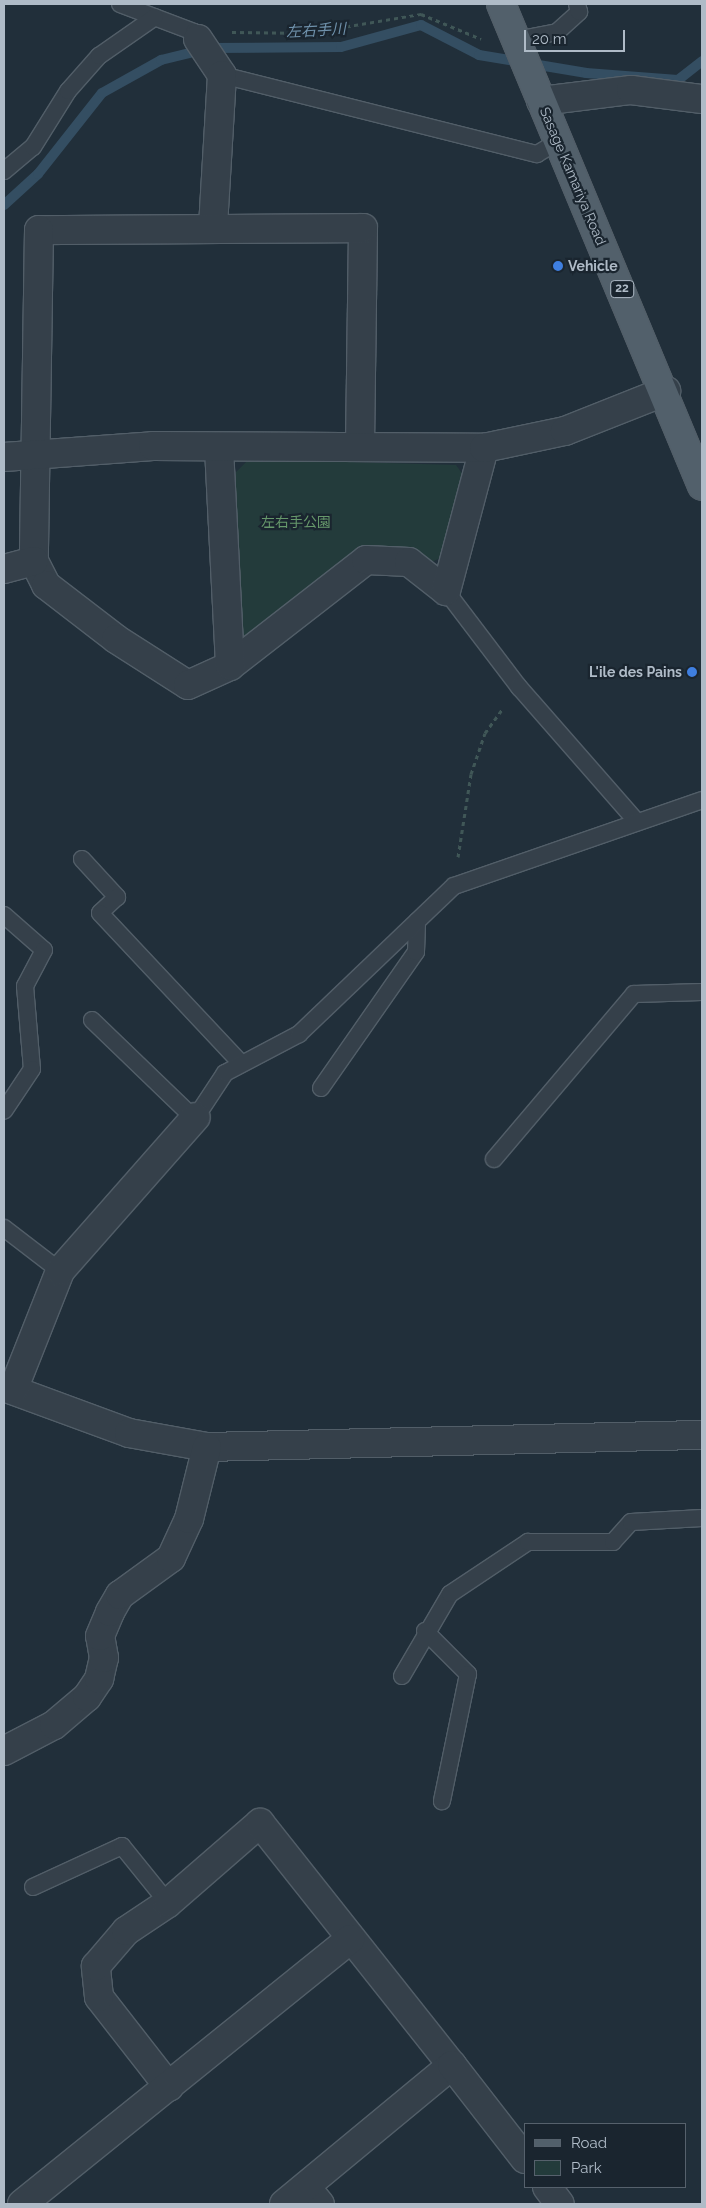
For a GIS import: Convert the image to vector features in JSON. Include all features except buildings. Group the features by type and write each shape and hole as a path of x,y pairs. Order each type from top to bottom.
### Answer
{"main road":[{"name":"Sasage Kamariya Road","path":"501,4 539,98 666,391 702,486"}],"street":[{"path":"196,36 219,70 212,227"},
{"path":"539,98 631,90 702,99"},
{"path":"360,445 363,228 212,227 39,230 34,561 46,585 116,639 188,685 230,666 366,560 410,562 446,591 484,448"},
{"path":"4,457 35,452 360,445 484,448 565,431 666,391"},
{"path":"220,448 230,666"},
{"path":"4,569 34,561"},
{"path":"195,1118 60,1271 8,1389 129,1433 207,1447 702,1435"},
{"path":"4,1751 54,1725 87,1697 99,1680 104,1658 100,1636 110,1612 120,1595 171,1558 189,1519 207,1447"},
{"path":"169,2087 99,1997 96,1966 126,1931 168,1904 260,1823 524,2157"},
{"path":"22,2204 351,1939"},
{"path":"284,2204 313,2196 452,2065"},
{"path":"548,2188 560,2204"}],"lane":[{"path":"120,4 155,17 196,36"},
{"path":"517,43 557,32 579,12 577,4"},
{"path":"4,171 33,147 68,91 100,56 155,17"},
{"path":"219,70 537,154 558,142"},
{"path":"446,591 518,687 637,822"},
{"path":"92,1020 195,1118 225,1074 241,1063 299,1034 454,886 702,800"},
{"path":"82,859 117,898 100,913 241,1063"},
{"path":"4,915 44,950 25,986 32,1069 4,1111"},
{"path":"321,1088 416,952 417,921"},
{"path":"494,1159 634,994 702,992"},
{"path":"4,1228 60,1271"},
{"path":"402,1676 425,1631 450,1594 528,1542 613,1542 631,1522 702,1518"},
{"path":"425,1631 468,1674 442,1801"},
{"path":"33,1887 122,1846 168,1904"}],"path":[{"path":"196,36 307,33 421,14 483,40"},
{"path":"454,886 471,774 485,733 518,687"}],"green space":[{"name":"左右手公園","path":"249,459 456,465 464,476 444,556 430,563 415,551 362,548 248,641 232,632 236,472"}],"waterway":[{"name":"左右手川","path":"4,205 38,174 102,93 161,60 210,48 341,47 421,25 479,55 586,73 678,80 702,61"}],"place":[{"name":"Vehicle","path":"558,266"},
{"name":"L'ile des Pains","path":"692,672"}]}
